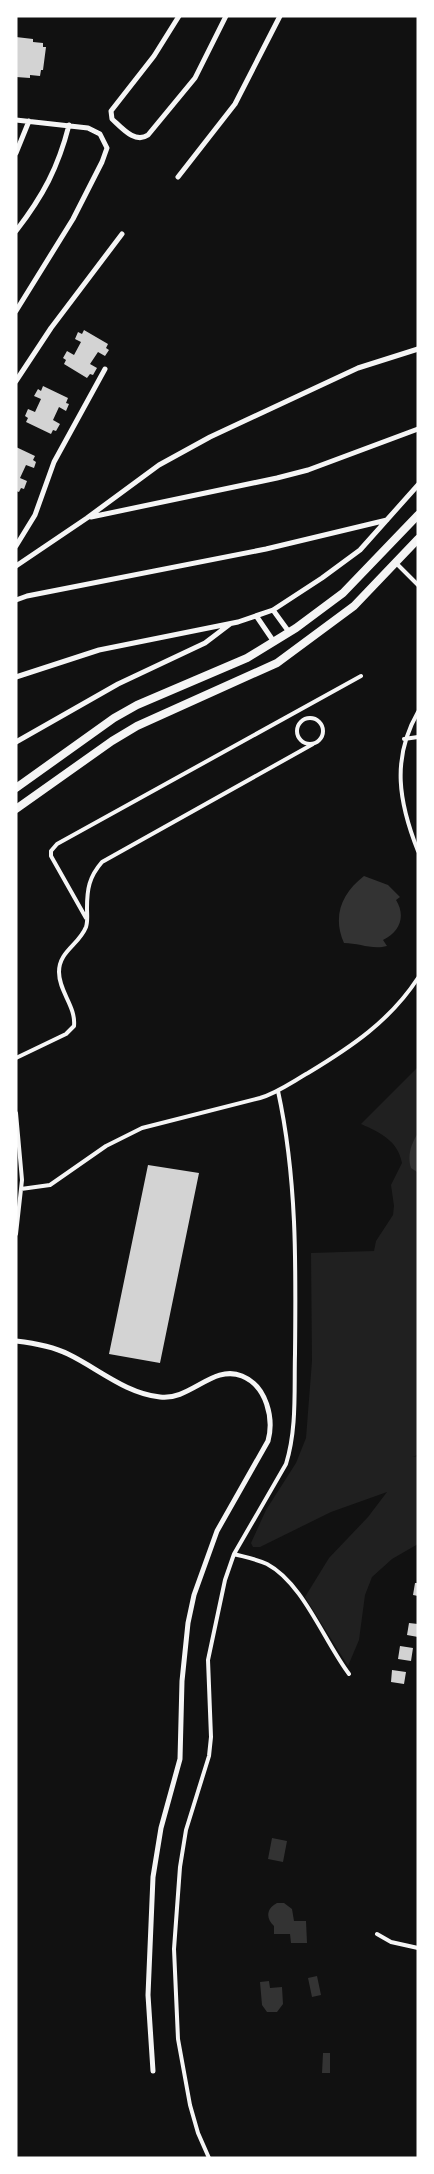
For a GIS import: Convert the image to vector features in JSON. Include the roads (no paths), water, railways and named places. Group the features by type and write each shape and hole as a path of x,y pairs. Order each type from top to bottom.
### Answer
{"main road":[{"path":"16,788 114,718 137,705 246,658 289,632 343,593 418,515"},
{"path":"16,809 112,741 137,726 277,663 354,606 418,539"}],"street":[{"path":"179,16 159,50 111,110 112,120 135,138 142,138 148,135 189,86 200,70 226,16"},
{"path":"178,177 238,100 280,16"},
{"path":"16,120 88,128 100,134 106,143 106,152 73,219 16,311"},
{"path":"16,154 29,121"},
{"path":"16,231 49,183 63,149 69,125"},
{"path":"16,381 51,328 122,234"},
{"path":"16,566 87,518 159,465 210,437 358,368 418,349"},
{"path":"16,546 35,515 54,462 105,369"},
{"path":"87,518 277,478 339,460 418,429"},
{"path":"16,677 99,650 230,624 257,617 273,610 350,558 388,520 418,484"},
{"path":"16,600 28,596 266,549 388,520"},
{"path":"395,562 418,585"},
{"path":"273,610 289,632"},
{"path":"257,617 274,642"},
{"path":"16,742 118,684 204,643 230,624"},
{"path":"87,920 52,858 51,853 55,846 360,676"},
{"path":"418,712 404,739 400,771 402,798 418,852"},
{"path":"16,1058 66,1034 74,1026 74,1014 60,980 59,964 64,954 85,930 88,887 92,875 102,862 313,744 322,736 324,728 316,718 307,718 300,723 297,732 304,743 313,744"},
{"path":"404,739 418,737"},
{"path":"21,1190 50,1185 106,1146 142,1128 260,1098 278,1091 340,1054 378,1026 402,1001 418,978"},
{"path":"209,2158 198,2134 185,2084 176,2025 174,1949 183,1845 186,1830 204,1777 210,1746 208,1660 218,1607 234,1554 286,1464 292,1434 296,1278 294,1223 285,1125 278,1091"},
{"path":"16,1113 20,1139 21,1190 16,1234"},
{"path":"16,1340 65,1353 130,1389 160,1397 180,1396 216,1376 230,1374 243,1376 256,1386 268,1410 271,1425 268,1441 226,1512 217,1531 196,1586 188,1623 182,1680 180,1759 161,1828 153,1877 148,1995 153,2071"},
{"path":"234,1554 266,1564 290,1582 301,1596 336,1656 349,1674"},
{"path":"377,1934 391,1942 418,1948"}]}
